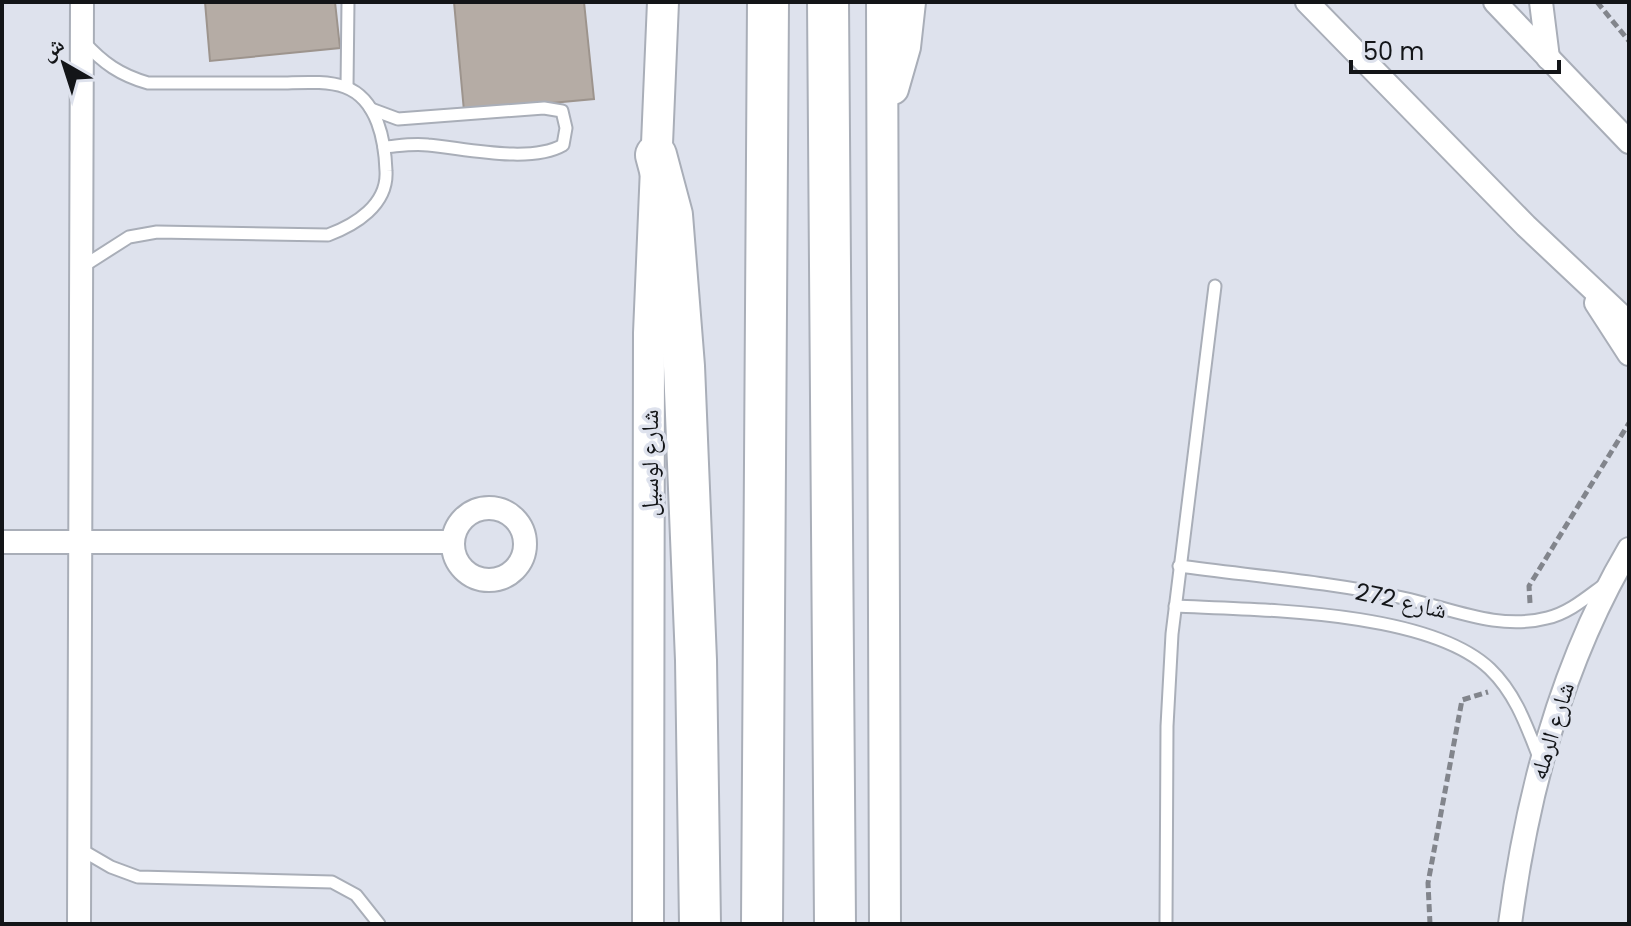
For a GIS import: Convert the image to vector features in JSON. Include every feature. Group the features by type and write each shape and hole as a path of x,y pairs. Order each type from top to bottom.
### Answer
{"highway":[{"path":"762,924 768,2"},
{"path":"828,2 835,924"},
{"path":"656,155 672,215 684,366 696,660 700,924"}],"street":[{"path":"79,924 82,2"},
{"name":"شارع لوسيل","path":"648,924 649,333 663,2"},
{"path":"882,2 885,924"},
{"path":"883,109 897,77 910,2"},
{"path":"1307,2 1589,287 1629,323"},
{"path":"1495,2 1629,142"},
{"path":"1541,2 1548,58"},
{"path":"1589,287 1629,354"},
{"path":"2,542 452,542"},
{"name":"شارع الرمله","path":"1510,924 1518,861 1541,762 1582,643 1629,549"}],"lane":[{"path":"347,87 348,2"},
{"path":"82,41 103,63 125,76 148,83 308,83 347,87 371,109 384,135 387,176 374,206 355,225 328,235 157,232 129,237 82,267"},
{"path":"371,109 398,119 544,108 562,111 565,118 563,145 553,151 509,152 424,144 384,147"},
{"path":"1166,924 1167,726 1175,606 1215,286"},
{"name":"شارع 272","path":"1179,566 1403,598 1467,616 1531,620 1561,613 1612,578"},
{"name":"شارع 272","path":"1175,606 1267,611 1417,632 1468,653 1506,686 1518,705 1541,762"},
{"path":"79,848 111,867 138,877 332,882 356,895 379,924"}],"path":[{"path":"1597,2 1629,41"},
{"path":"1531,620 1529,586 1629,423"},
{"path":"1430,924 1428,883 1462,700 1506,686"}],"building":[{"path":"205,2 335,2 340,48 210,61"},
{"path":"454,2 584,2 594,99 464,111"}]}
